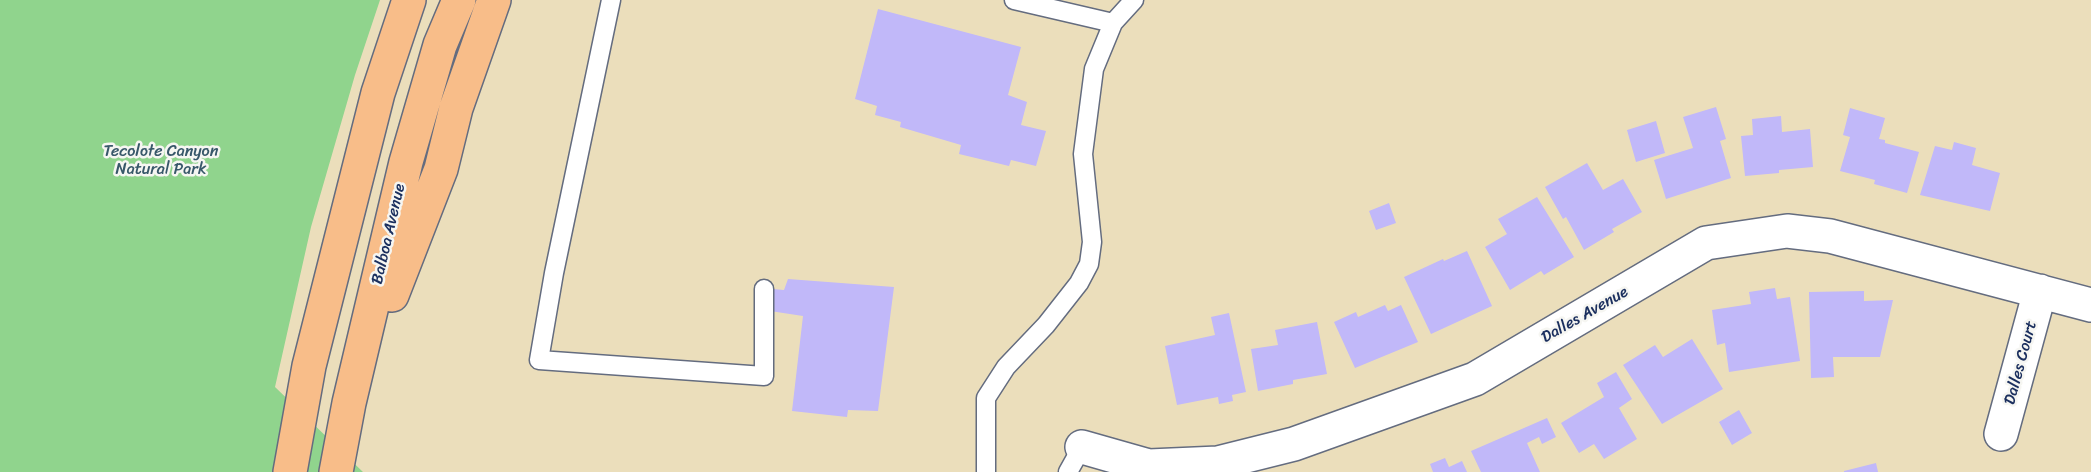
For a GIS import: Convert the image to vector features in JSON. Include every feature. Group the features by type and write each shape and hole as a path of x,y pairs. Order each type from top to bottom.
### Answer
{"main road":[{"path":"290,472 309,366 378,93 409,0"},
{"name":"Balboa Avenue","path":"336,472 349,403 406,162 440,45 459,0"},
{"path":"349,403 441,170 456,108 494,0"}],"street":[{"name":"Dalles Avenue","path":"1075,460 1149,465 1218,462 1294,444 1475,379 1706,243 1787,231 1830,236 2091,305"},
{"name":"Dalles Court","path":"2001,434 2040,291"}],"lane":[{"path":"611,0 554,273 539,360 764,376 764,289"},
{"path":"1014,0 1113,23"},
{"path":"986,472 986,398 1006,366 1046,325 1079,283 1089,264 1092,242 1083,154 1095,69 1113,23 1134,0"}],"green space":[{"name":"Tecolote Canyon Natural Park","path":"0,0 380,0 355,75 311,227 275,387 363,472 0,472"}],"building":[{"path":"878,9 1021,47 1008,95 1027,102 1021,125 1046,131 1036,166 1011,160 1009,166 959,154 961,145 900,127 901,122 875,115 877,106 855,99"},
{"path":"1716,107 1726,139 1720,141 1731,178 1666,199 1654,160 1693,148 1683,117"},
{"path":"1850,108 1885,118 1879,139 1885,140 1885,143 1919,152 1907,193 1874,184 1875,180 1840,171 1850,137 1843,135"},
{"path":"1781,116 1782,132 1810,129 1813,167 1745,176 1741,136 1753,135 1752,119"},
{"path":"1656,121 1665,153 1636,162 1627,130"},
{"path":"1954,142 1976,148 1972,165 2000,173 1990,211 1920,195 1935,146 1952,150"},
{"path":"1587,163 1603,190 1623,179 1642,212 1612,229 1614,232 1584,250 1566,217 1563,219 1545,187"},
{"path":"1537,197 1574,257 1544,275 1541,271 1510,290 1485,247 1507,234 1498,219"},
{"path":"1389,203 1396,223 1376,230 1369,211"},
{"path":"1467,251 1492,306 1431,334 1404,277"},
{"path":"788,279 894,287 878,411 848,410 847,417 792,411 803,316 770,311 773,289 784,290"},
{"path":"1775,288 1777,299 1790,297 1800,361 1729,372 1725,343 1717,345 1712,310 1751,304 1749,292"},
{"path":"1864,291 1864,301 1893,300 1880,357 1833,357 1834,377 1811,378 1809,292"},
{"path":"1385,305 1388,311 1401,305 1418,342 1355,368 1334,322 1356,312 1358,317"},
{"path":"1229,313 1246,392 1232,395 1233,401 1219,404 1218,397 1177,405 1165,346 1215,335 1211,317"},
{"path":"1317,322 1327,374 1293,380 1293,384 1258,391 1251,349 1278,345 1275,330"},
{"path":"1692,339 1723,389 1662,424 1623,365 1655,345 1663,357"},
{"path":"1616,372 1632,399 1619,408 1637,439 1604,459 1594,444 1579,453 1561,423 1604,397 1597,383"},
{"path":"1739,410 1752,433 1732,445 1719,422"},
{"path":"1547,418 1556,437 1542,444 1539,437 1527,443 1540,472 1481,472 1471,451"},
{"path":"1445,458 1449,467 1462,461 1467,472 1433,472 1430,464"},
{"path":"1876,463 1878,472 1844,472 1844,471"}]}
